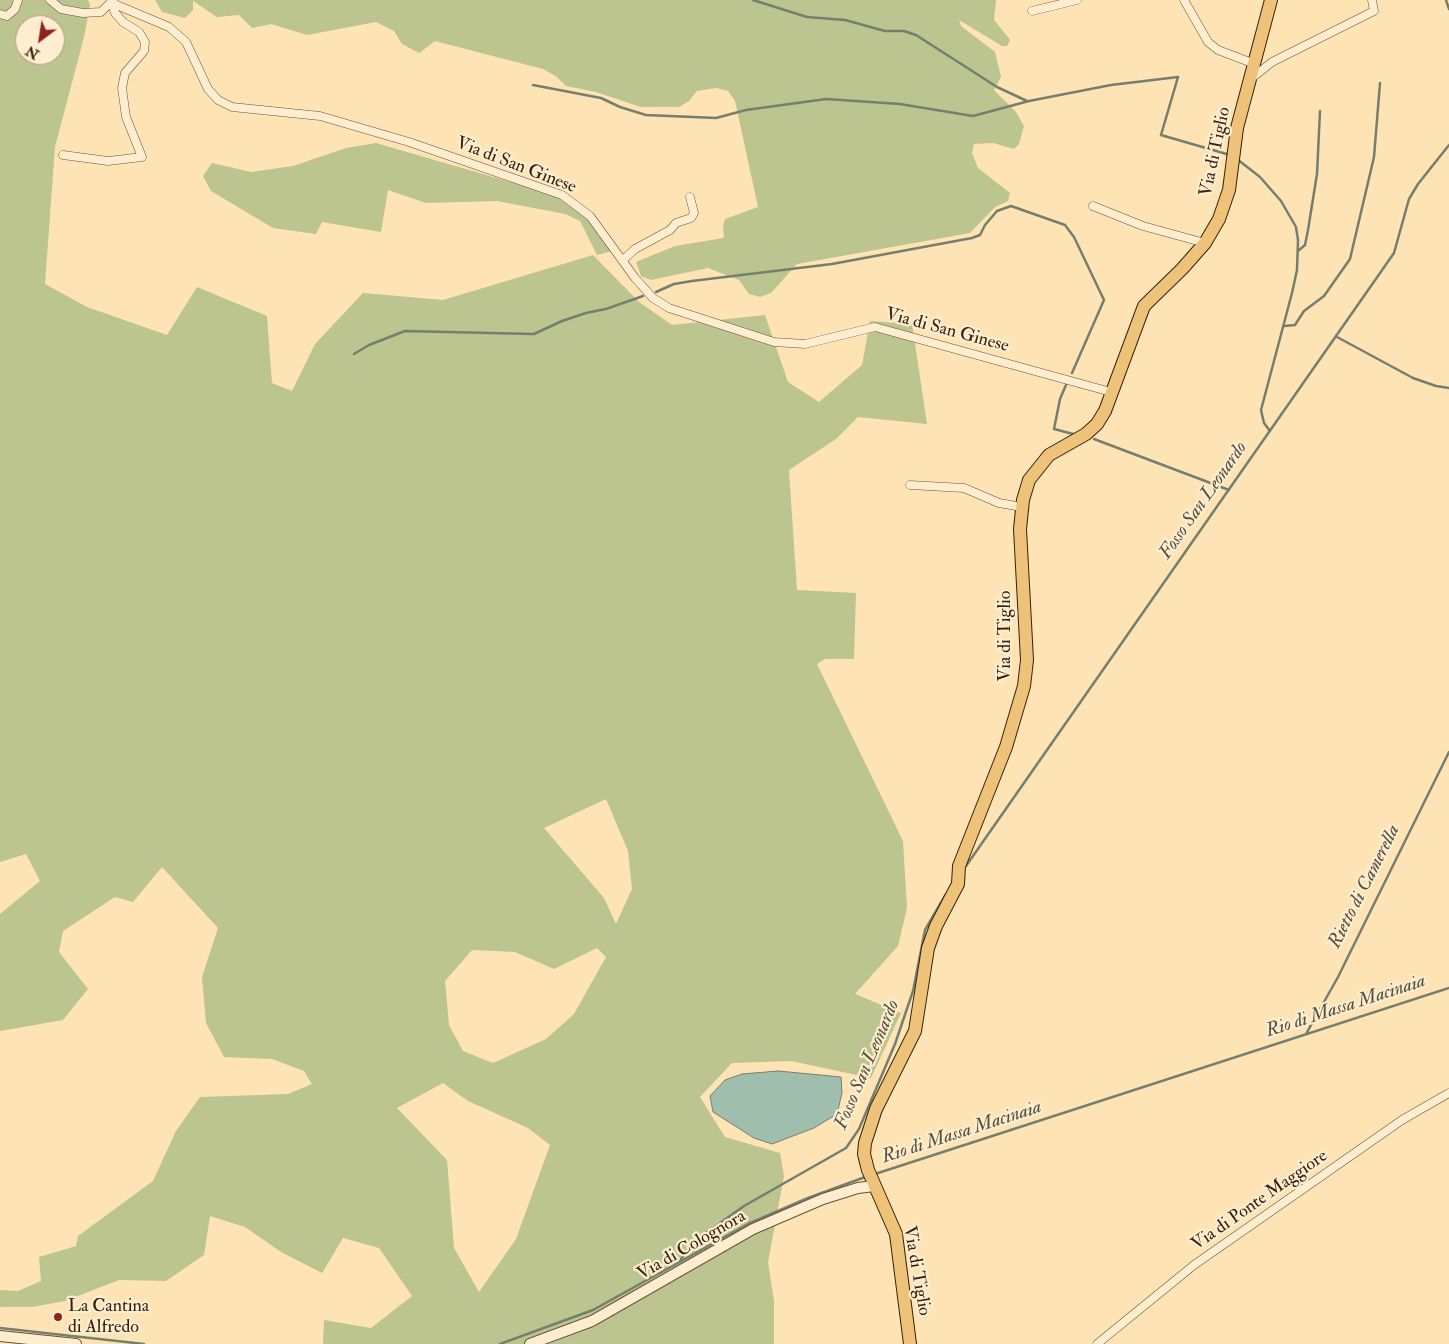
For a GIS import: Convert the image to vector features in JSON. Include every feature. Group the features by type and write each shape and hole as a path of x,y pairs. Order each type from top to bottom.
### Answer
{"main road":[{"name":"Via di Tiglio","path":"910,1344 896,1234 872,1179 864,1154 869,1126 915,1031 928,948 936,926 958,884 959,866 1006,747 1024,686 1027,660 1020,530 1022,507 1029,480 1049,456 1086,434 1097,424 1105,412 1144,306 1182,269 1205,243 1219,219 1229,190 1237,128 1271,0"}],"street":[{"path":"0,14 7,16 15,9 18,0"},
{"path":"50,0 61,9 83,13 101,12 112,1"},
{"path":"1032,10 1077,0"},
{"path":"1184,0 1208,42 1218,50 1255,64"},
{"path":"1250,79 1272,62 1374,11 1372,0"},
{"path":"63,155 108,161 142,157 126,116 122,88 125,74 144,51 145,42 139,32 123,22 115,13 112,1"},
{"name":"Via di San Ginese","path":"112,1 169,26 186,42 208,89 218,100 232,106 248,109 320,116 409,142 562,195 590,216 645,290 661,303 754,337 774,342 805,344 875,327 1111,392"},
{"path":"623,260 635,249 670,230 676,223 691,218 694,213 690,197"},
{"path":"1093,206 1143,226 1205,243"},
{"path":"910,485 964,488 999,503 1022,507"},
{"name":"Via di Ponte Maggiore","path":"1097,1344 1194,1265 1402,1120 1449,1093"},
{"name":"Via di Colognora","path":"530,1344 592,1321 753,1229 823,1199 858,1188 872,1179"},
{"path":"0,1336 76,1344"}],"green space":[{"path":"0,0 88,0 90,5 84,37 55,147 45,284 87,307 167,335 197,287 267,316 272,383 292,391 315,344 363,293 443,300 593,255 639,302 672,325 765,315 788,382 819,402 862,365 870,321 912,324 927,424 858,417 836,439 789,470 797,590 856,593 854,659 825,659 817,664 903,841 907,908 898,946 855,994 901,1013 871,1078 791,1061 732,1063 700,1097 725,1137 780,1153 784,1176 768,1262 774,1301 774,1344 323,1344 324,1320 371,1328 412,1296 379,1248 343,1238 322,1273 281,1252 245,1227 210,1216 204,1255 166,1281 119,1280 65,1301 32,1307 0,1307 0,1290 18,1291 41,1281 39,1257 76,1246 78,1236 153,1181 176,1131 200,1097 288,1094 312,1084 304,1071 272,1059 224,1057 206,1023 202,977 218,928 162,867 133,902 115,897 63,931 59,952 88,989 63,1020 0,1031 0,914 40,881 26,854 0,862","holes":["606,799 628,851 632,889 616,924 604,898 544,828","597,948 606,957 574,1014 546,1039 493,1063 463,1051 449,1025 445,981 472,950 515,952 554,969","443,1083 468,1101 528,1128 550,1145 516,1239 479,1292 454,1248 447,1160 397,1108"]},
{"path":"155,0 996,0 994,20 1010,40 1007,46 1002,46 959,20 961,26 995,52 1001,77 994,90 1016,112 1024,126 1019,144 1014,149 993,143 974,144 972,153 978,168 1010,193 1008,201 995,207 970,233 797,264 771,293 760,297 749,294 739,280 708,268 651,280 641,276 636,262 675,246 724,238 723,226 725,219 758,207 735,101 728,91 716,88 697,91 689,101 679,107 641,107 596,92 566,86 557,77 543,69 435,41 419,53 402,44 394,31 376,22 307,35 271,24 252,28 239,15 217,17 193,1 193,10 185,18 162,12"},
{"path":"376,143 562,197 583,212 613,251 597,255 580,221 565,214 497,201 426,203 388,190 381,232 322,222 316,234 273,228 211,191 203,176 212,163 251,172 293,166 346,148"}],"shaded area":[{"path":"778,1071 841,1077 842,1093 837,1114 814,1128 772,1144 754,1138 713,1112 710,1096 725,1080 742,1074"}],"waterway":[{"path":"753,0 807,17 845,20 885,31 904,31 916,35 997,87 1027,101"},
{"name":"Fosso San Leonardo","path":"1446,0 1449,9"},
{"path":"533,85 601,98 620,107 646,115 716,118 746,110 826,99 900,104 973,116 1029,101 1111,85 1178,77 1161,135 1230,155"},
{"path":"1284,326 1295,325 1304,311 1324,296 1350,259 1374,157 1380,83"},
{"path":"1298,251 1305,245 1317,174 1320,111"},
{"name":"Fosso San Leonardo","path":"966,866 1394,253 1409,199 1418,184 1449,145"},
{"path":"1237,159 1260,177 1281,201 1296,227 1298,240 1297,270 1292,293 1261,410 1264,423 1270,431"},
{"path":"656,292 674,284 832,264 972,238 980,235 985,225 997,211 1011,206 1065,225 1074,237 1104,300 1072,373"},
{"path":"354,354 369,345 405,331 534,334 562,321 606,309 643,296"},
{"path":"1337,337 1413,378 1436,386 1449,388"},
{"path":"1066,385 1060,399 1054,429 1077,435"},
{"path":"1094,439 1229,490"},
{"name":"Rietto di Camerella","path":"1306,1034 1338,977 1449,752"},
{"name":"Fosso San Leonardo","path":"680,1260 699,1238 744,1206 846,1148 859,1129 895,1044 913,991 925,930 946,894"},
{"name":"Rio di Massa Macinaia","path":"875,1174 1449,988"},
{"name":"Fosso San Leonardo","path":"500,1344 593,1310 748,1224 808,1198 868,1176"},
{"name":"Rio di Massa Macinaia","path":"0,1328 144,1344"}],"place":[{"name":"La Cantina di Alfredo","path":"58,1317"}]}
